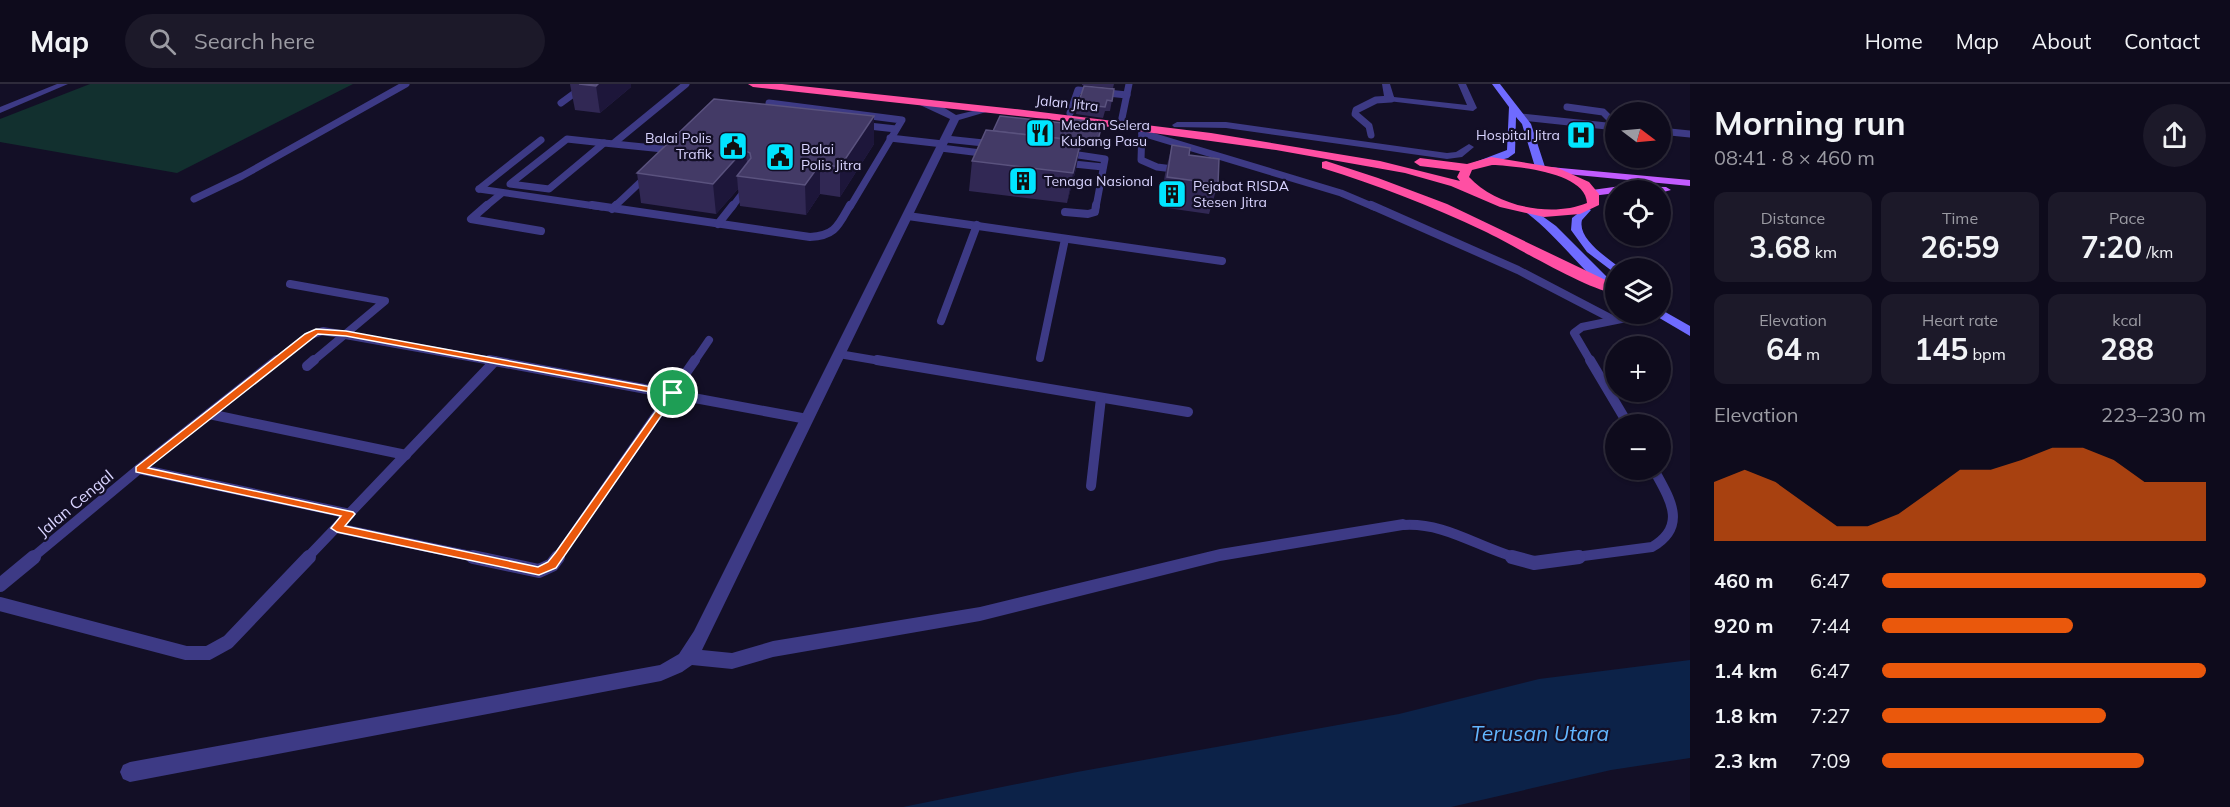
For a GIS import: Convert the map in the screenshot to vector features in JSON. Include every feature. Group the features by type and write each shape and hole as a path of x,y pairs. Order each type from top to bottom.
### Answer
{"highway":[{"name":"Jalan Jitra","path":"753,84 989,110 1142,130 1220,137 1413,171 1452,181 1503,203 1531,211 1563,213 1586,210"},
{"name":"Jalan Jitra","path":"814,84 1251,134 1413,161 1473,166 1506,162 1545,168 1576,180 1592,193"},
{"path":"1220,137 1334,167 1399,189 1475,221 1605,286"},
{"path":"1473,166 1463,177 1480,193"},
{"path":"1586,210 1593,205 1595,199 1592,193"}],"main road":[{"path":"1545,168 1690,183"},
{"path":"1592,193 1621,189 1690,191"}],"street":[{"path":"0,110 64,84"},
{"path":"1386,84 1388,96 1393,99 1473,108 1462,84"},
{"path":"1496,84 1521,117 1545,168"},
{"path":"923,103 955,118 989,110"},
{"path":"1473,166 1505,156 1512,151 1512,108"},
{"path":"130,772 661,674 678,667 690,657 955,118"},
{"path":"1177,125 1226,125 1447,156 1459,155 1470,147"},
{"path":"1586,210 1576,220 1575,227 1579,236 1605,261"},
{"path":"1531,211 1548,224 1583,264 1605,282"},
{"path":"1671,320 1690,332"},
{"path":"690,657 732,661 773,649 980,614 1220,555 1402,525"}],"lane":[{"path":"194,199 242,176 406,84"},
{"path":"561,103 587,84"},
{"path":"614,143 686,84"},
{"path":"1122,118 1129,84"},
{"path":"1070,113 1078,90 1127,95"},
{"path":"1371,135 1369,126 1355,114 1356,110 1367,103 1393,99"},
{"path":"541,140 479,189 810,237 827,236 838,226 902,120 901,118 769,103"},
{"path":"1566,107 1605,114"},
{"path":"1521,117 1605,125"},
{"path":"852,124 896,129"},
{"path":"1189,172 1157,167 1141,160 1142,130 1341,193 1434,231 1518,270 1605,315"},
{"path":"1671,132 1690,134"},
{"path":"890,138 943,144 997,155"},
{"path":"605,142 549,189 510,184 563,140 605,142 673,150"},
{"path":"665,158 679,144"},
{"path":"943,144 1001,145"},
{"path":"1057,152 1105,159 1095,212 1088,214 1065,212"},
{"path":"1051,161 1103,167"},
{"path":"612,209 658,165"},
{"path":"504,169 523,171"},
{"path":"718,224 748,186"},
{"path":"502,193 471,219 541,231"},
{"path":"908,216 1222,261"},
{"path":"941,321 977,225"},
{"path":"1040,358 1065,239"},
{"path":"290,284 385,301 307,366"},
{"path":"1605,321 1582,327 1574,333 1622,414"},
{"name":"Jalan Cengal","path":"0,585 208,414 308,336 323,331 807,419"},
{"path":"337,528 539,571 552,565 709,340"},
{"path":"839,354 1188,412"},
{"path":"0,604 201,656 216,651 228,642 495,361"},
{"path":"1091,486 1101,398"},
{"path":"208,414 406,454"},
{"path":"139,469 350,514"},
{"path":"1402,525 1419,524 1467,537 1502,554 1534,563 1652,547 1665,542 1674,533 1677,523 1675,510 1658,480"}],"green space":[{"path":"90,84 353,84 177,173 0,142 0,119"}],"water":[{"name":"Terusan Utara","path":"1690,660 1690,758 1611,770 1451,807 903,807 1077,772 1399,714 1539,679"}],"building":[{"path":"1084,86 1114,89 1112,101 1107,100 1105,107 1078,104"},
{"path":"714,99 874,116 840,167 820,164 805,185 737,176 751,158 750,153 746,151 741,153 713,184 637,173"},
{"name":"Medan Selera Kubang Pasu","path":"1000,116 1072,124 1074,119 1102,123 1098,141 1083,140 1082,145 1081,141 993,131"},
{"path":"986,130 1081,141 1073,173 972,161"},
{"path":"1172,145 1190,148 1189,155 1219,159 1218,184 1167,177"}],"place":[{"name":"Medan Selera Kubang Pasu","path":"1040,133"},
{"name":"Hospital Jitra","path":"1581,135"},
{"name":"Balai Polis Trafik","path":"733,146"},
{"name":"Balai Polis Jitra","path":"780,157"},
{"name":"Tenaga Nasional","path":"1023,181"},
{"name":"Pejabat RISDA Stesen Jitra","path":"1172,194"}],"route":[{"path":"323,331 673,393 560,555 552,565 539,571 337,528 350,514 139,469 308,336 323,331"}]}
